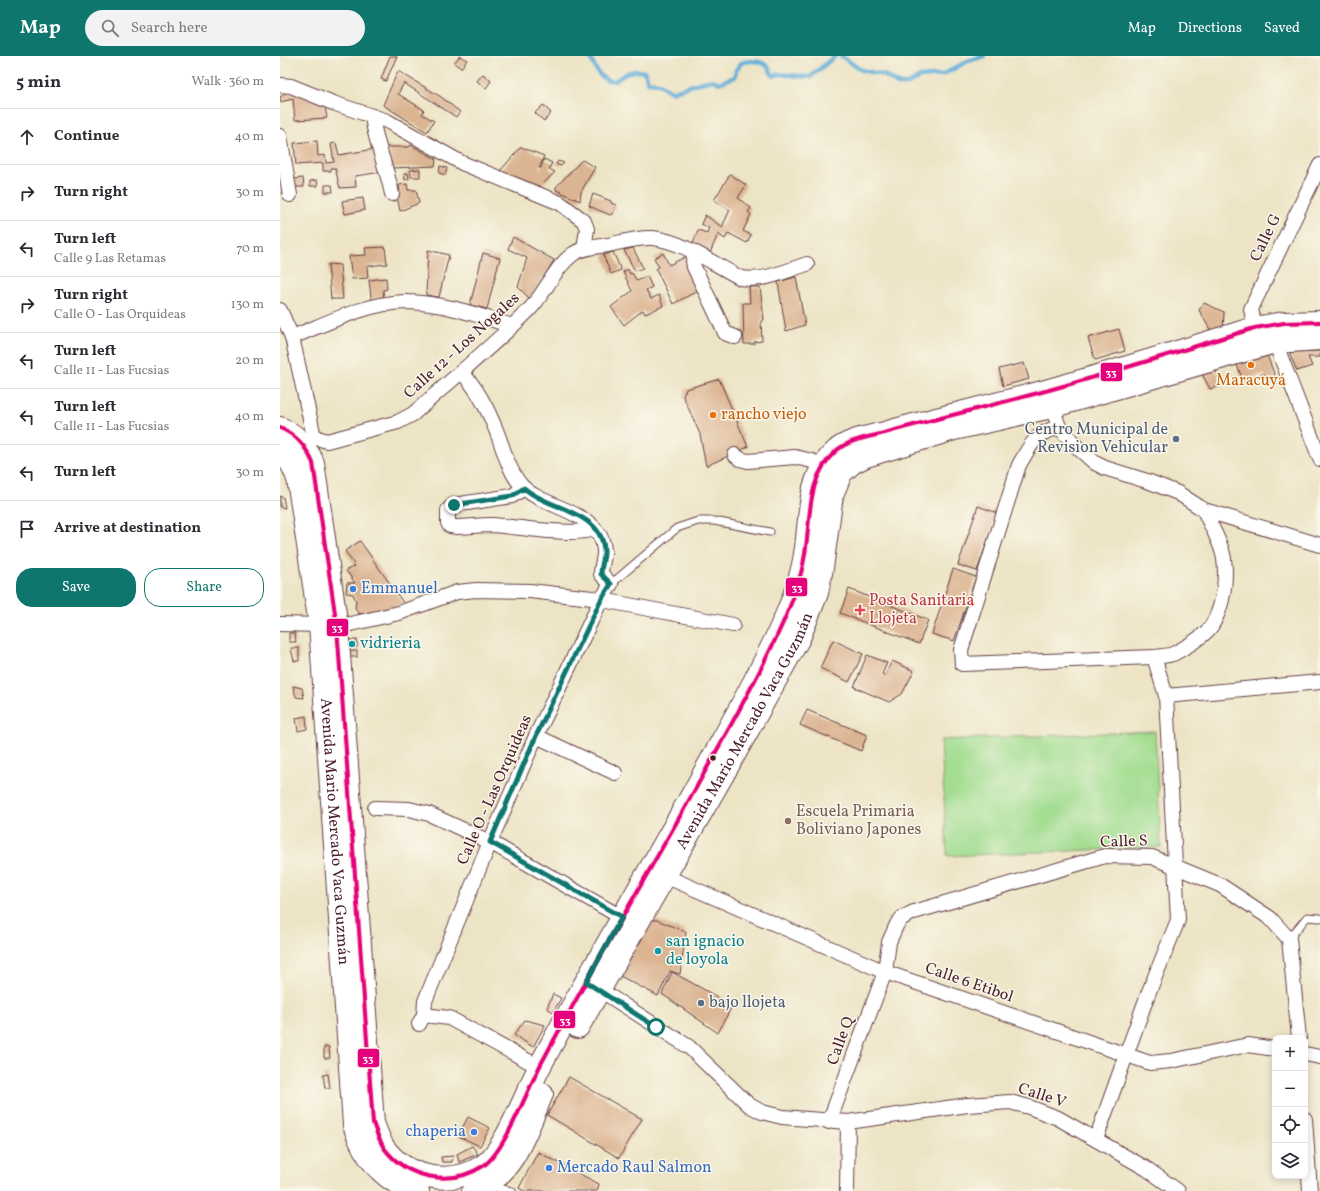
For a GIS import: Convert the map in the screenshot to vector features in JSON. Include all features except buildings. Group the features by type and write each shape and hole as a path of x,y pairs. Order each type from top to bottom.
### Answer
{"main road":[{"name":"Avenida Mario Mercado Vaca Guzmán","path":"817,534 836,483 841,474 852,463 866,456 1049,399 1255,328 1284,323 1320,322"},
{"path":"1255,328 1275,342"},
{"name":"Avenida Mario Mercado Vaca Guzmán","path":"493,1181 500,1148 760,690 799,638 817,593 817,534 810,507 816,480 822,467 841,447 952,414 1049,399 1275,342 1320,339"},
{"name":"Avenida Mario Mercado Vaca Guzmán","path":"280,428 296,437 298,479 328,626 354,1125 359,1139 372,1163 389,1177 427,1187 449,1178 468,1174 493,1181"},
{"name":"Avenida Mario Mercado Vaca Guzmán","path":"473,1191 493,1181"}],"street":[{"path":"280,85 291,86 333,104 387,121 462,163 520,185 560,203 584,221 587,229 584,249"},
{"path":"372,116 373,126 388,173 392,194"},
{"path":"280,136 290,195"},
{"name":"Calle G","path":"1255,328 1251,309 1320,165"},
{"name":"Calle 12 - Los Nogales","path":"296,447 327,441 398,422 413,414 512,326 536,302 554,275 565,262 573,254 584,249 630,240 652,238 672,243 737,276 759,280 807,264"},
{"path":"696,254 693,260 694,267 725,333 735,337"},
{"path":"292,337 357,312 405,302 450,307 512,326"},
{"path":"280,310 292,337 296,447"},
{"path":"1275,342 1320,459"},
{"path":"461,372 468,378 480,399 497,432 508,463 524,488 538,498 583,519 594,528 602,539 605,551 601,563 601,574 611,584"},
{"path":"1049,399 1059,427 1078,448 1095,463 1105,468 1150,482 1178,493 1204,510 1320,545"},
{"path":"1059,427 1044,431 1033,442 1019,465 961,650 962,664 1154,657 1174,653 1202,636 1212,626 1218,613 1222,596 1224,558 1204,510"},
{"path":"735,455 740,459 748,461 803,458 822,467"},
{"path":"524,488 512,496 454,505 448,510 448,523 450,526 455,527 491,525 572,532 587,532 594,528"},
{"name":"Calle O - Las Orquideas","path":"545,1070 449,1018 421,1019 425,1001 490,842 536,736 601,600 611,584"},
{"path":"280,624 328,626 399,613 457,592 476,590 530,591 601,600 733,625"},
{"path":"1096,1139 1148,994 1178,920 1166,696 1154,657"},
{"path":"1166,696 1320,682"},
{"path":"536,736 615,773"},
{"path":"375,808 409,809 429,814 490,842 629,921"},
{"name":"Calle S","path":"885,972 889,942 897,924 902,918 914,912 1105,856 1152,857 1175,865 1220,886 1264,914 1270,918 1289,939"},
{"name":"Calle 6 Etibol","path":"658,872 885,972 1150,1063 1171,1061 1248,1045 1272,1049"},
{"path":"1289,939 1299,1035"},
{"name":"Calle Q","path":"829,1122 885,972"},
{"name":"Calle V","path":"593,986 689,1048 749,1105 762,1112 782,1117 829,1122 848,1122 968,1105 1010,1102 1029,1107 1058,1118 1147,1169 1178,1191"},
{"path":"1308,1055 1320,1057"},
{"path":"847,1191 848,1122"},
{"path":"1307,1143 1310,1191"}],"lane":[{"path":"611,584 677,528 698,521 714,521 770,532"},
{"path":"1289,939 1307,917 1320,918"},
{"path":"493,1181 512,1191"}],"green space":[{"path":"1155,731 1161,847 947,856 941,740"}],"waterway":[{"path":"590,56 599,73 605,79 615,81 632,71 645,72 648,82 658,83 671,92 699,83 713,80 719,83 735,77 736,70 741,63 748,61 762,63 769,68 773,76 779,74 810,77 835,56"},
{"path":"841,56 861,70 884,75 898,84 908,84 920,77 942,75 968,61 984,56"}],"transit line":[{"name":"33","path":"280,428 291,434 300,442 313,463 337,627 373,1123 384,1148 394,1159 417,1173 444,1178 471,1173 491,1159 499,1148 515,1120 535,1075 560,1029 752,687 772,647 796,591 803,564 815,486 819,473 826,461 836,451 841,447 860,439 1075,383 1255,328 1284,323 1320,322"}],"place":[{"name":"Maracuyá","path":"1251,365"},
{"name":"rancho viejo","path":"713,415"},
{"name":"Centro Municipal de Revision Vehicular","path":"1176,439"},
{"name":"Emmanuel","path":"353,589"},
{"name":"Posta Sanitaria Llojeta","path":"860,610"},
{"name":"vidrieria","path":"352,644"},
{"name":"Escuela Primaria Boliviano Japones","path":"788,821"},
{"name":"san ignacio de loyola","path":"658,951"},
{"name":"bajo llojeta","path":"701,1003"},
{"name":"chaperia","path":"474,1132"},
{"name":"Mercado Raul Salmon","path":"549,1168"}],"route":[{"path":"454,505 512,496 519,493 524,488 538,498 563,508 583,519 594,528 602,539 605,551 601,563 601,574 605,580 611,584 601,600 536,736 490,842 622,917 586,982 656,1027"}]}
